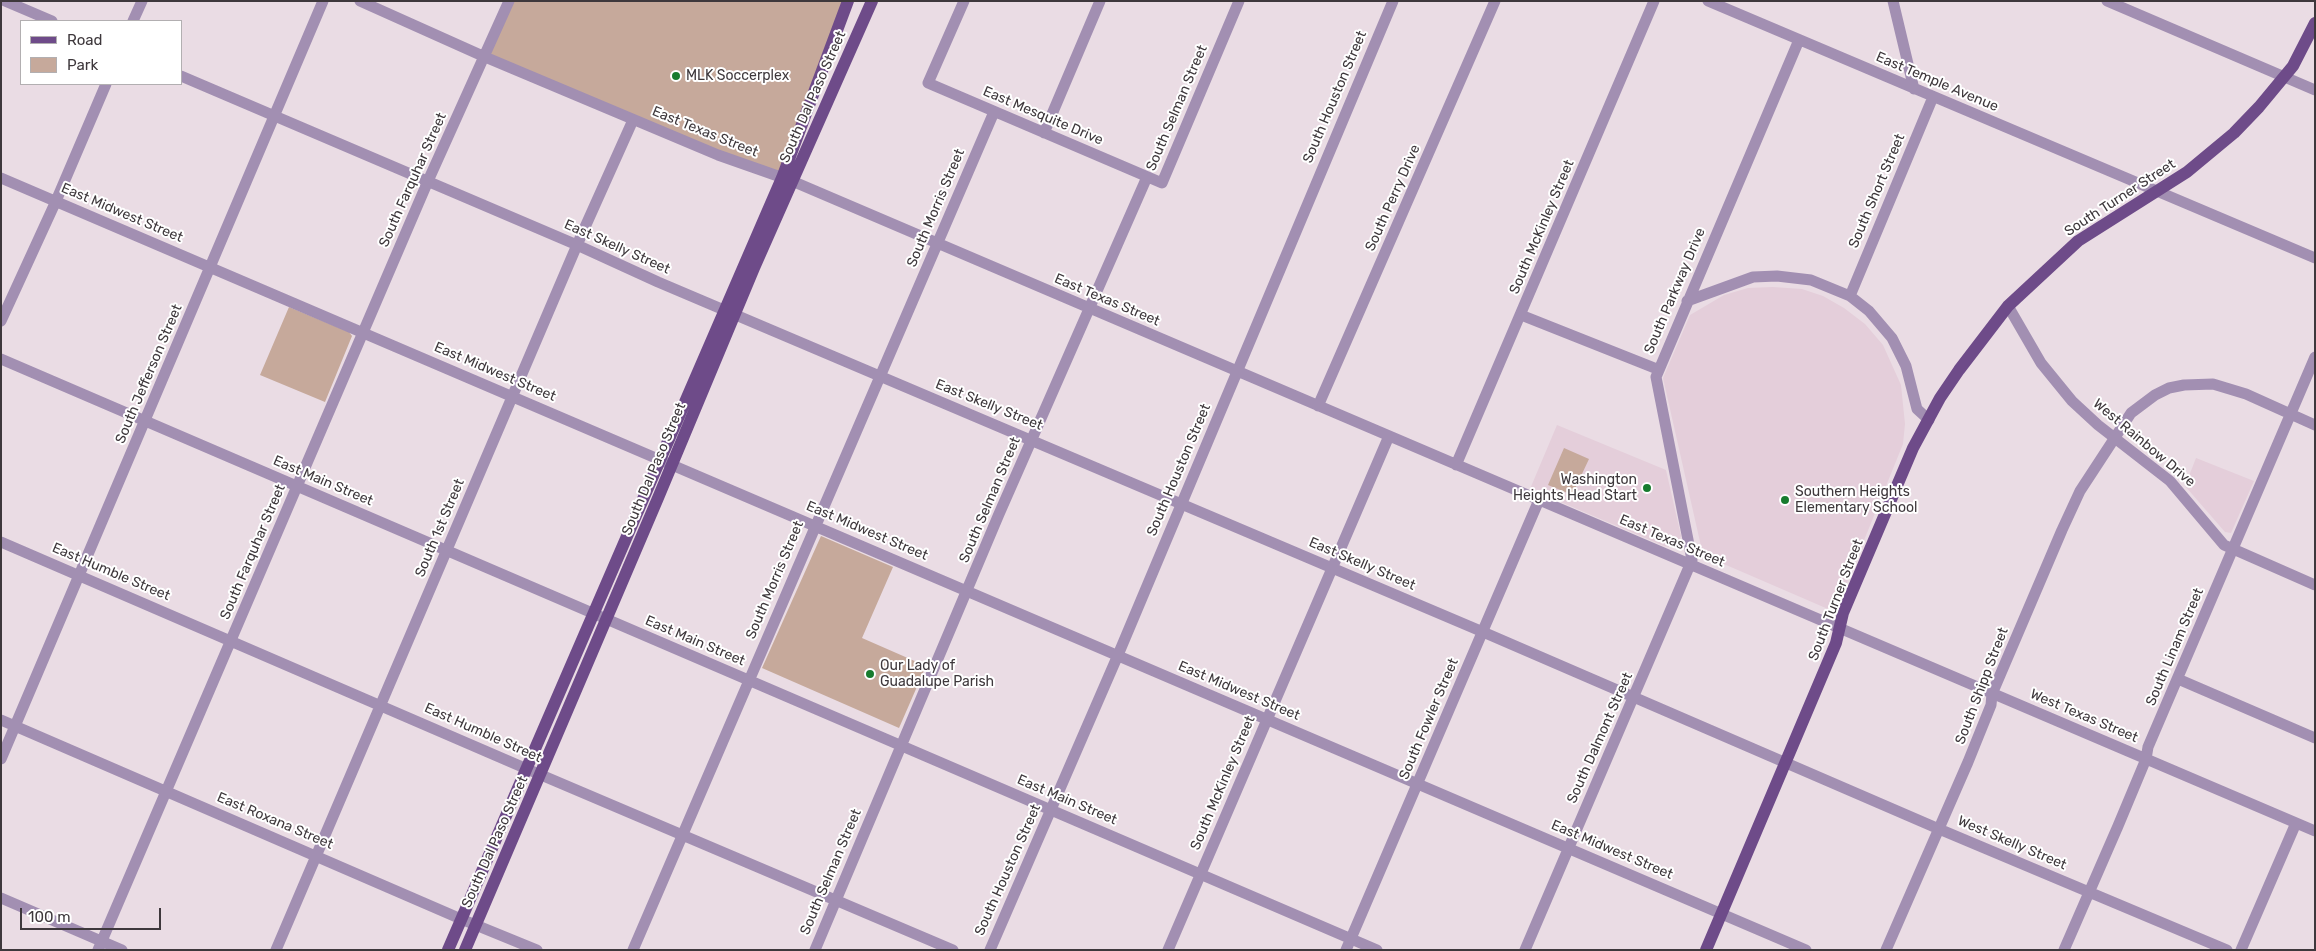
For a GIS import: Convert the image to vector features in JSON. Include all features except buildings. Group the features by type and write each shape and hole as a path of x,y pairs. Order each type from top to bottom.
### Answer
{"main road":[{"name":"South Dal Paso Street","path":"787,180 848,1"},
{"name":"South Dal Paso Street","path":"448,950 659,460 730,312 787,180 872,1"},
{"name":"South Turner Street","path":"1706,950 1786,764 1840,630 1844,613 1913,448 1959,370 2008,306 2078,241 2187,172 2234,133 2259,107 2284,76 2302,51 2315,23"},
{"name":"South Dal Paso Street","path":"465,950 672,466 730,312"}],"street":[{"path":"5,1 50,20"},
{"path":"133,20 142,1"},
{"name":"South Jefferson Street","path":"1,759 323,1"},
{"name":"East Texas Street","path":"360,1 484,57 718,155 787,180 937,243 1840,630"},
{"name":"South Farquhar Street","path":"100,945 428,181 509,1"},
{"name":"East Mesquite Drive","path":"964,1 928,83 1147,177"},
{"path":"1044,133 1100,1"},
{"name":"South Selman Street","path":"815,950 900,745 1147,177 1162,183 1239,1"},
{"name":"South Houston Street","path":"990,950 1118,655 1393,1"},
{"name":"South Perry Drive","path":"1318,406 1495,1"},
{"name":"South McKinley Street","path":"1456,465 1654,1"},
{"name":"East Temple Avenue","path":"1708,1 2315,258"},
{"path":"1893,1 1914,89"},
{"path":"2107,1 2315,90"},
{"name":"South Parkway Drive","path":"1691,565 1693,555 1656,382 1657,369 1799,40"},
{"name":"East Skelly Street","path":"182,76 880,376 1332,567 1786,764"},
{"path":"1,321 56,202 106,85"},
{"name":"South Short Street","path":"1850,296 1933,97"},
{"name":"South Morris Street","path":"633,950 814,525 994,112"},
{"name":"South 1st Street","path":"276,950 577,245 633,120"},
{"name":"East Midwest Street","path":"1,178 211,266 672,466 967,590 1806,950"},
{"path":"1687,301 1753,277 1777,276 1811,280 1850,296 1869,311 1892,338 1906,366 1918,409 1929,420"},
{"name":"West Rainbow Drive","path":"2008,306 2052,378 2072,401 2170,481 2224,545 2315,585"},
{"path":"1521,315 1657,369"},
{"name":"South Linam Street","path":"2064,950 2146,759 2148,747 2315,357"},
{"name":"East Main Street","path":"1,359 1377,950"},
{"name":"South Shipp Street","path":"1886,950 1991,705 1992,694 2080,491 2131,413 2143,403 2162,392 2184,385 2213,384 2229,388 2315,425"},
{"name":"South McKinley Street","path":"1168,950 1389,436"},
{"name":"South Fowler Street","path":"1346,950 1539,500"},
{"name":"East Humble Street","path":"1,542 953,950"},
{"name":"South Dalmont Street","path":"1525,950 1567,848 1635,697 1691,565"},
{"name":"West Texas Street","path":"1840,630 2315,831"},
{"path":"2178,679 2315,738"},
{"name":"East Roxana Street","path":"1,720 537,950"},
{"name":"West Skelly Street","path":"1786,764 2227,950"},
{"path":"2242,950 2296,823"},
{"path":"1,898 100,945 122,950"}],"shaded area":[{"name":"Southern Heights Elementary School","path":"1748,288 1802,289 1823,296 1844,308 1865,324 1883,345 1901,385 1905,424 1903,444 1835,612 1703,555 1663,378 1690,315 1724,295"},
{"path":"1557,425 1666,470 1681,536 1677,544 1669,547 1664,546 1530,489"},
{"path":"2196,458 2254,481 2231,533 2225,532 2185,486"}],"green space":[{"name":"MLK Soccerplex","path":"509,1 848,1 782,178 485,57"},
{"path":"289,307 349,332 352,336 325,402 260,375"},
{"path":"1564,448 1589,459 1573,493 1570,494 1548,485"},
{"path":"821,536 893,567 862,638 926,666 899,728 762,668"}],"place":[{"name":"MLK Soccerplex","path":"676,76"},
{"name":"Washington Heights Head Start","path":"1647,488"},
{"name":"Southern Heights Elementary School","path":"1785,500"},
{"name":"Our Lady of Guadalupe Parish","path":"870,674"}]}
